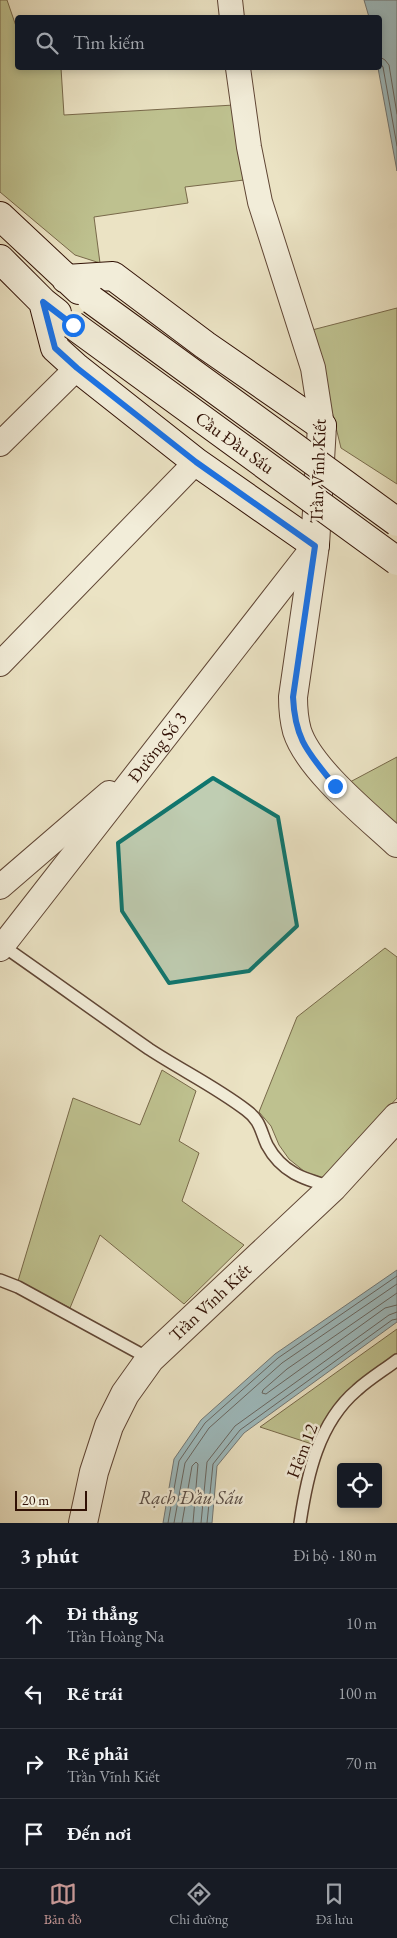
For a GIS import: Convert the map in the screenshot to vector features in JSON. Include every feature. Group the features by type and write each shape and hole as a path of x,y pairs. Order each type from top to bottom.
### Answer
{"main road":[{"name":"Cầu Đầu Sấu","path":"0,216 66,279 92,300 397,522"},
{"name":"Cầu Đầu Sấu","path":"0,259 43,302 73,325 397,562"},
{"path":"66,279 114,276 205,345 322,426"},
{"path":"43,302 55,348 77,368 196,462 315,546"},
{"name":"Trần Vĩnh Kiết","path":"322,426 315,546 293,697 294,717 297,732 305,749 335,786 397,843"},
{"name":"Trần Vĩnh Kiết","path":"83,1523 94,1472 110,1426 125,1394 150,1359 333,1187 397,1117"}],"street":[{"path":"230,0 232,15"},
{"name":"Trần Vĩnh Kiết","path":"238,70 249,147 260,202 312,368 322,426"},
{"path":"0,444 77,368"},
{"path":"0,664 196,462"},
{"name":"Đường Số 3","path":"1,947 315,546"},
{"path":"0,887 150,757"}],"lane":[{"path":"1,947 150,1050 246,1110 261,1126 267,1145 278,1161 290,1172 303,1179 333,1187"},
{"path":"0,1280 18,1287 150,1359"},
{"name":"Hẻm 12","path":"300,1523 305,1489 316,1450 335,1414 355,1391 397,1360"}],"highlighted area":[{"path":"213,778 278,817 297,926 249,971 169,983 122,911 118,843"}],"green space":[{"path":"0,0 7,0 15,23 15,70 61,70 64,115 234,105 244,180 185,187 188,203 94,217 100,263 75,255 0,192"},
{"path":"397,308 397,484 341,448 312,330"},
{"path":"397,757 397,826 350,782"},
{"path":"385,948 397,957 397,1098 346,1154 328,1180 305,1172 289,1159 279,1145 271,1126 259,1112 297,1017"},
{"path":"162,1070 196,1091 179,1141 199,1153 182,1201 244,1245 184,1304 100,1235 70,1308 18,1281 73,1098 140,1125"},
{"path":"397,1329 397,1354 350,1390 329,1413 315,1445 260,1427"}],"water":[{"path":"364,0 397,0 397,171 378,70 382,70 382,15 368,15"},
{"name":"Rạch Đầu Sấu","path":"397,1270 397,1322 244,1433 217,1466 212,1523 163,1523 174,1459 201,1420 275,1354"}],"route":[{"path":"73,325 43,302 55,348 77,368 196,462 315,546 293,697 294,717 297,732 305,749 335,786"}]}
